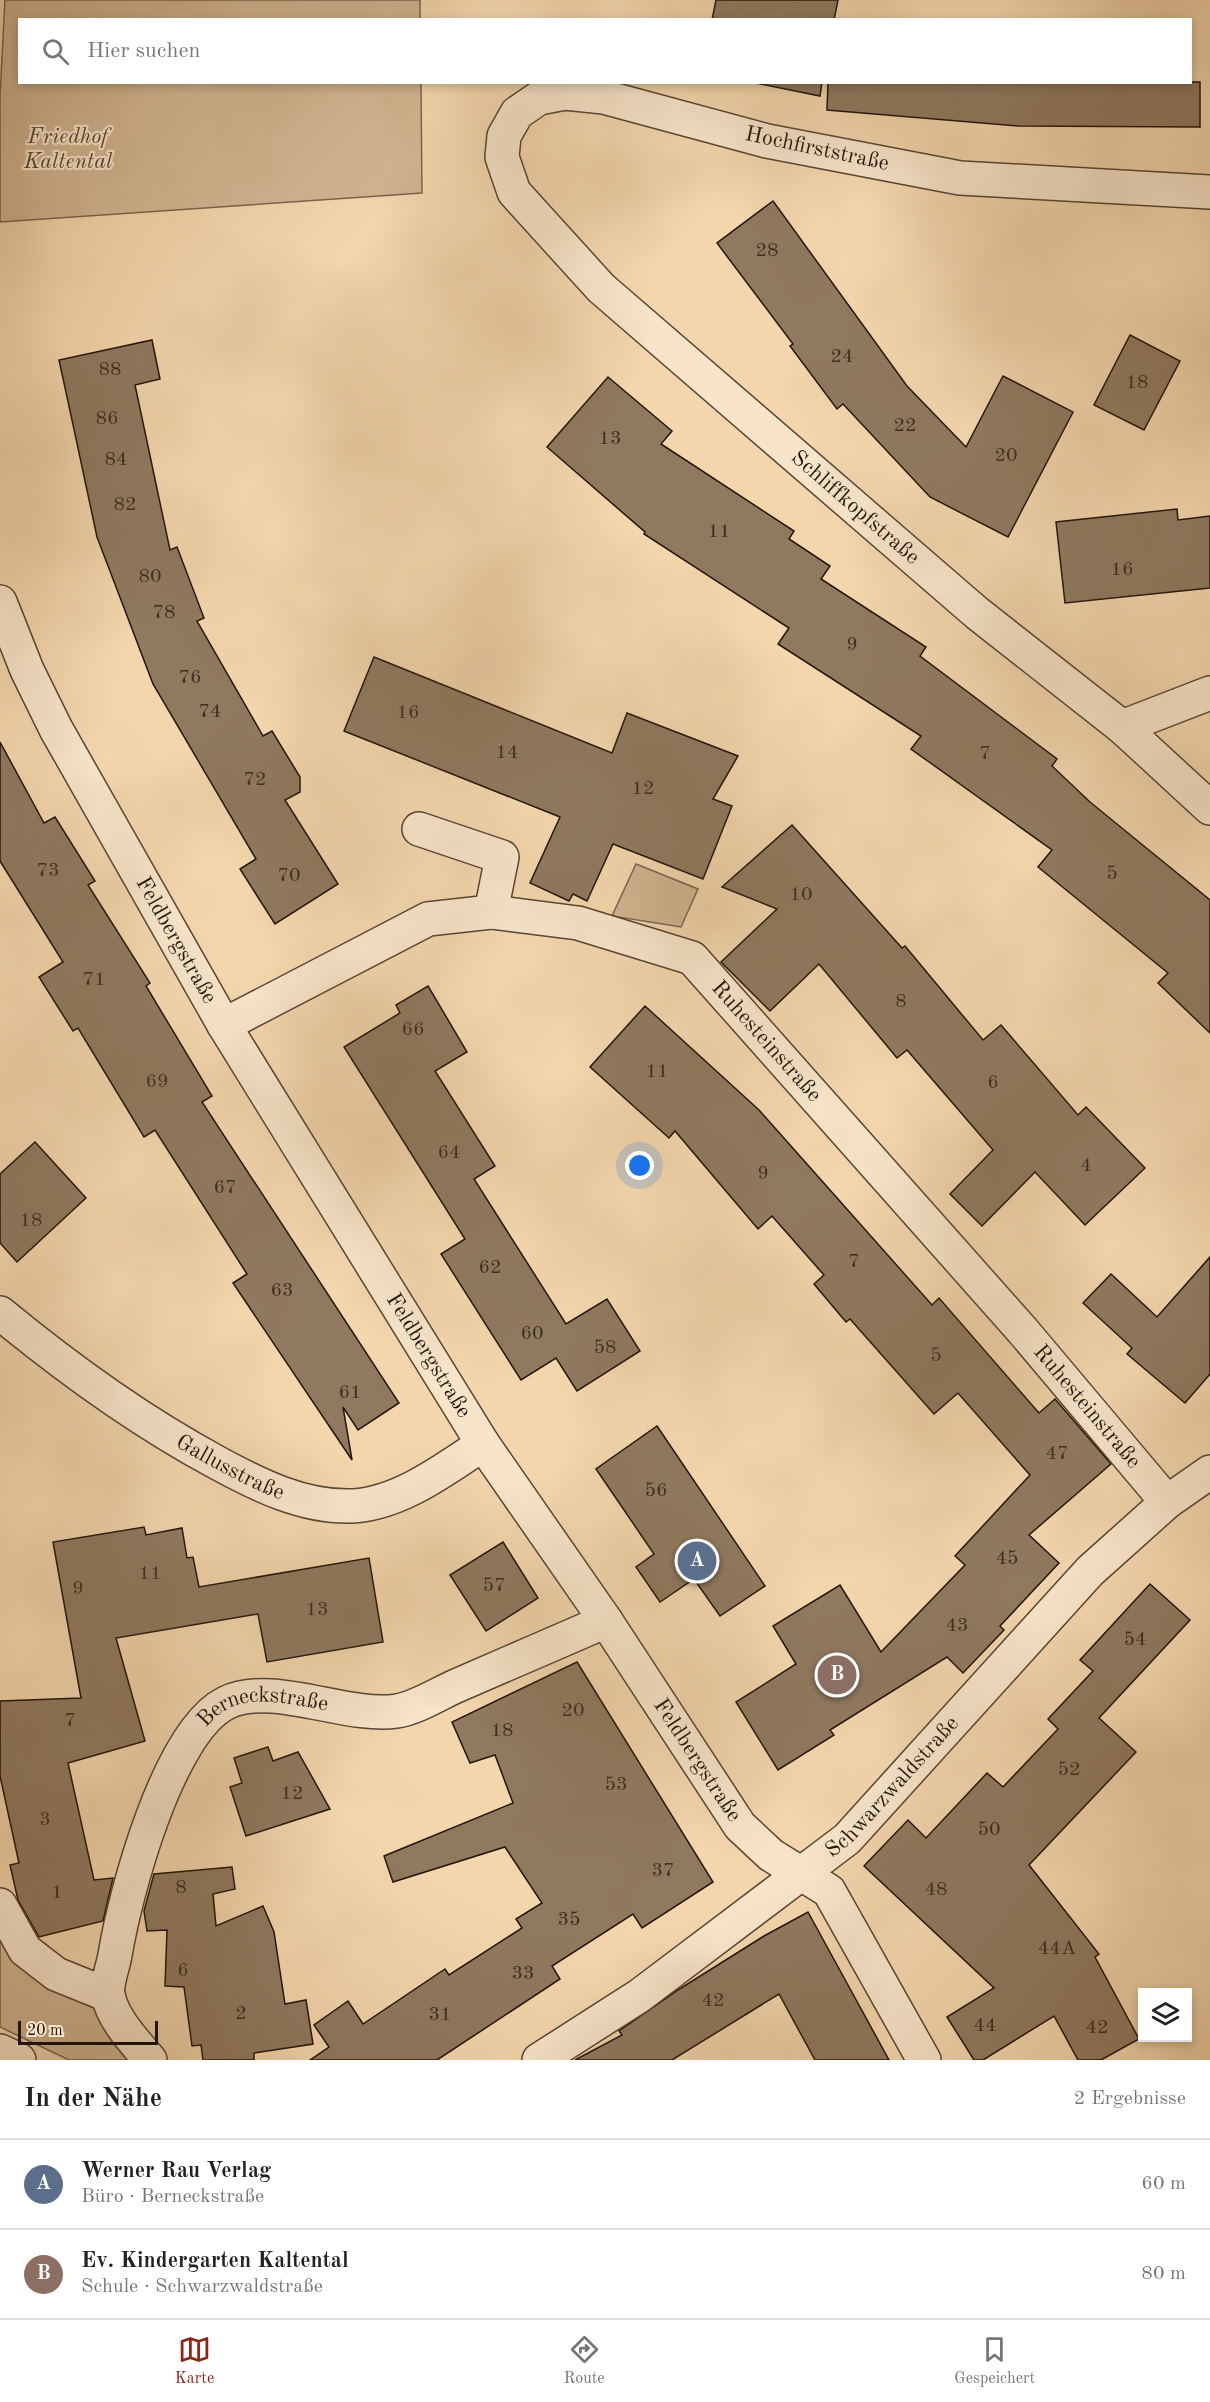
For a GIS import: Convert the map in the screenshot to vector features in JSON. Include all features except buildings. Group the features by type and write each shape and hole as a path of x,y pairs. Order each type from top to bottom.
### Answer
{"street":[{"name":"Hochfirststraße","path":"514,192 502,157 504,136 518,113 539,98 565,93 604,97 767,141 960,178 1210,192"},
{"name":"Schliffkopfstraße","path":"514,192 601,288 977,613 1122,727 1210,808"},
{"name":"Feldbergstraße","path":"0,602 27,670 56,729 224,1024 483,1444 606,1621 740,1826 771,1855 829,1891 924,2060"},
{"path":"1122,727 1210,693"},
{"path":"419,829 502,857 491,912"},
{"name":"Ruhesteinstraße","path":"224,1024 428,919 491,912 578,923 692,958 1023,1331 1167,1502"},
{"name":"Gallusstraße","path":"0,1313 73,1372 163,1433 259,1485 308,1502 354,1506 392,1497 434,1476 483,1444"},
{"name":"Schwarzwaldstraße","path":"539,2060 639,1996 847,1839 1090,1571 1167,1502 1210,1472"},
{"name":"Berneckstraße","path":"108,1995 122,1909 139,1850 180,1754 206,1718 226,1703 247,1697 294,1699 354,1710 398,1711 606,1621"},
{"path":"0,1905 25,1950 56,1974 108,1995 124,2028 150,2060"},
{"path":"0,2051 19,2060"}],"green space":[{"name":"Friedhof Kaltental","path":"5,0 420,0 420,18 18,18 18,84 421,84 422,193 0,222 0,96"},
{"path":"636,864 698,889 681,927 612,916"},
{"path":"0,1930 94,2005 137,2060 69,2060 0,2027"}],"place":[{"name":"Werner Rau Verlag","path":"697,1561"},
{"name":"Ev. Kindergarten Kaltental","path":"837,1675"}]}
